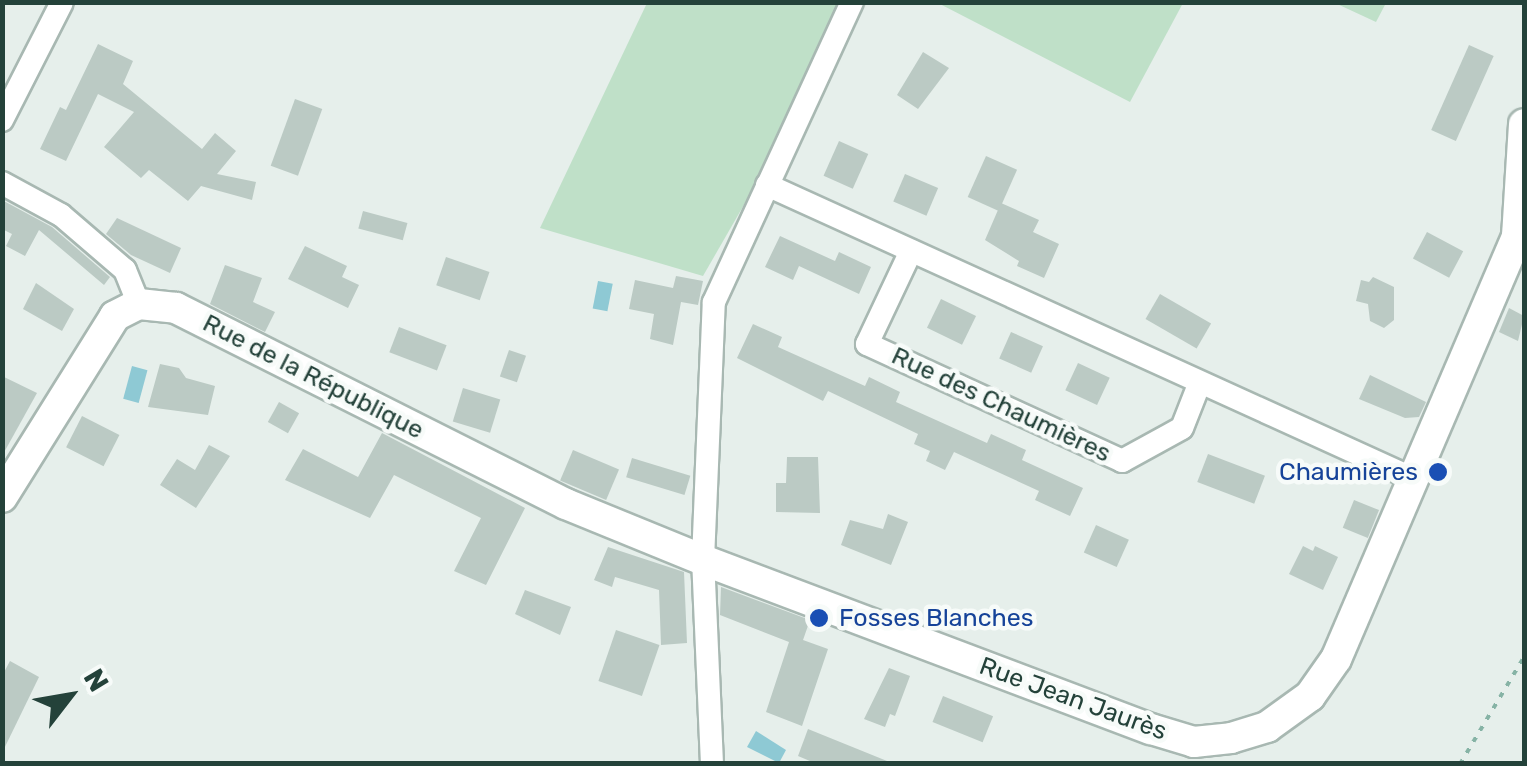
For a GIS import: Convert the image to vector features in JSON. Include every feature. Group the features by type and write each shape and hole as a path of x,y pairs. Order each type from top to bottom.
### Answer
{"street":[{"path":"2,120 62,2"},
{"path":"712,764 703,560 714,302 852,2"},
{"name":"Rue Jean Jaurès","path":"703,560 1194,742 1231,738 1266,727 1310,696 1336,659 1414,480 1517,236 1524,124"},
{"path":"2,184 61,215 124,270 139,304 115,316 2,497"},
{"path":"767,186 1414,480"},
{"name":"Rue des Chaumières","path":"910,251 867,344 1122,461 1182,428 1200,382"},
{"name":"Rue de la République","path":"139,304 176,308 566,504 703,560"}],"path":[{"path":"1460,764 1524,656"}],"green space":[{"path":"647,3 860,3 703,276 540,228"},
{"path":"938,3 1183,3 1130,102"},
{"path":"1335,3 1386,3 1376,22"}],"water":[{"path":"598,281 613,284 607,311 593,308"},
{"path":"132,366 147,370 139,403 123,399"},
{"path":"756,731 786,750 779,763 747,747"}],"building":[{"path":"98,44 133,61 123,84 202,149 215,133 236,151 217,174 256,182 252,200 201,186 188,201 149,170 141,178 104,147 134,112 98,94 66,161 40,149 60,107 66,110"},
{"path":"1469,45 1494,56 1456,141 1431,130"},
{"path":"923,52 949,68 918,109 897,95"},
{"path":"295,99 322,109 298,176 271,166"},
{"path":"839,141 868,154 853,189 824,176"},
{"path":"986,156 1017,170 999,211 968,197"},
{"path":"905,174 938,188 926,216 893,202"},
{"path":"2,200 52,227 110,277 104,285 39,230 25,256 6,246 12,234 2,229"},
{"path":"1001,203 1039,220 1033,232 1059,244 1044,278 1017,266 1019,261 985,240"},
{"path":"363,211 407,223 403,240 358,228"},
{"path":"117,218 181,248 170,273 131,255 106,234"},
{"path":"1427,232 1463,251 1449,278 1413,258"},
{"path":"780,236 835,261 839,252 871,267 859,294 799,266 793,280 765,267"},
{"path":"305,246 347,266 342,277 359,285 348,308 288,279"},
{"path":"446,257 489,272 480,300 436,285"},
{"path":"225,265 262,278 253,302 275,312 265,332 210,304"},
{"path":"676,276 703,281 698,305 681,302 673,345 650,339 654,314 629,309 635,280 673,288"},
{"path":"1373,277 1394,287 1394,320 1384,328 1370,321 1368,304 1356,301 1361,280 1369,282"},
{"path":"36,283 74,309 62,331 23,309"},
{"path":"1160,294 1211,324 1197,349 1146,319"},
{"path":"941,299 976,316 962,345 927,328"},
{"path":"1509,308 1524,316 1518,341 1499,332"},
{"path":"753,324 782,337 778,347 865,386 869,377 900,392 896,402 987,443 991,434 1026,450 1022,460 1083,488 1070,516 1035,500 1039,491 954,452 945,470 926,461 930,451 914,444 918,434 828,391 823,401 737,358"},
{"path":"399,327 447,345 437,370 389,352"},
{"path":"1011,332 1043,346 1031,373 999,358"},
{"path":"509,350 526,356 517,382 500,376"},
{"path":"1078,363 1110,378 1097,405 1065,390"},
{"path":"160,364 179,368 186,378 215,386 208,415 148,407"},
{"path":"1370,375 1426,402 1419,417 1405,418 1359,399"},
{"path":"2,376 37,393 2,456"},
{"path":"463,388 500,399 490,433 453,421"},
{"path":"279,402 299,413 288,433 268,422"},
{"path":"82,416 119,435 104,466 66,447"},
{"path":"382,433 525,508 486,585 454,571 481,518 394,475 370,518 285,480 303,449 358,477"},
{"path":"209,445 230,456 196,508 160,485 177,459 195,470"},
{"path":"573,450 619,470 606,500 560,480"},
{"path":"1208,454 1265,476 1254,504 1197,482"},
{"path":"787,457 818,457 820,513 776,512 776,483 786,483"},
{"path":"632,458 690,476 684,495 626,477"},
{"path":"1354,500 1379,510 1368,538 1343,528"},
{"path":"888,514 908,522 891,565 841,545 850,520 883,529"},
{"path":"1096,525 1129,540 1117,567 1084,552"},
{"path":"1303,546 1313,551 1315,546 1338,557 1323,590 1289,574"},
{"path":"608,547 684,572 687,643 661,645 659,590 615,577 612,587 594,580"},
{"path":"721,587 810,620 803,640 828,649 802,726 766,712 789,642 720,615"},
{"path":"525,590 571,607 560,635 515,614"},
{"path":"616,630 659,645 642,696 598,681"},
{"path":"10,661 39,677 2,753 2,676"},
{"path":"889,668 910,676 895,716 890,714 885,727 864,719"},
{"path":"943,696 993,716 983,742 933,722"},
{"path":"808,729 892,764 817,764 798,756"}],"place":[{"name":"Chaumières","path":"1438,472"},
{"name":"Fosses Blanches","path":"819,618"}]}
